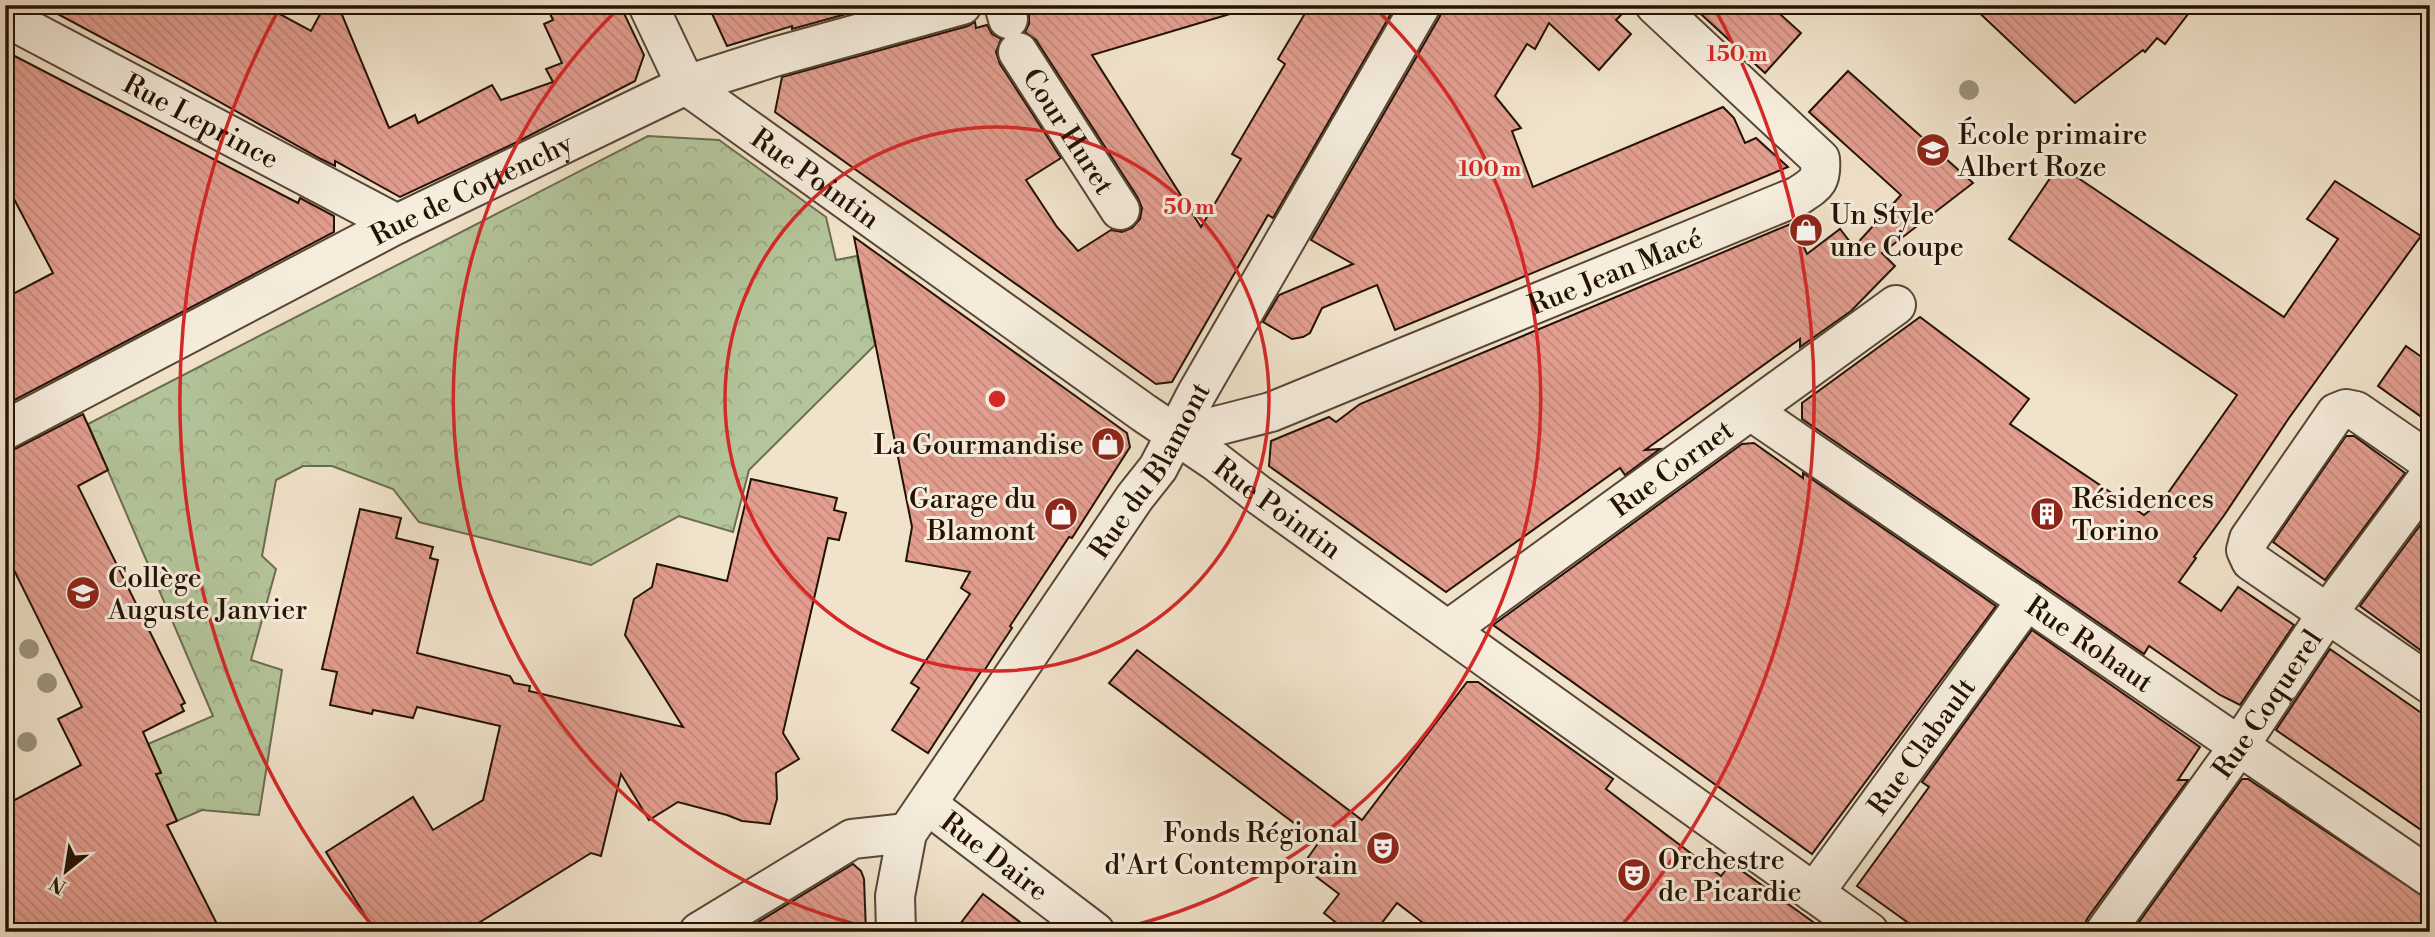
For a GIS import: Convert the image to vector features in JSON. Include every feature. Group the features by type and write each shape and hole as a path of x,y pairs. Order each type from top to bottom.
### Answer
{"street":[{"path":"648,5 686,85"},
{"name":"Rue du Blamont","path":"896,932 895,896 918,819 1158,468 1197,393 1421,5"},
{"name":"Rue Jean Macé","path":"1177,436 1271,412 1798,196 1814,185 1821,175 1820,159 1654,5"},
{"name":"Rue de Cottenchy","path":"5,430 397,224 686,85 945,8"},
{"name":"Rue Leprince","path":"5,17 46,20 397,224"},
{"name":"Cour Huret","path":"1010,26 1120,210"},
{"name":"Rue Pointin","path":"686,85 1215,461 1869,932"},
{"name":"Rue Cornet","path":"1448,630 1896,305"},
{"path":"2429,473 2356,411 2346,409 2336,413 2249,539 2246,550 2251,561 2430,684"},
{"name":"Rue Rohaut","path":"1751,411 2430,877"},
{"name":"Rue Coquerel","path":"2105,932 2239,746 2327,614 2429,473"},
{"name":"Rue Clabault","path":"1814,892 2027,600"},
{"path":"699,932 852,839 918,819"},
{"name":"Rue Daire","path":"918,819 1095,932"}],"green space":[{"path":"648,136 719,140 826,217 836,260 857,256 875,345 749,470 733,532 679,516 591,565 419,522 393,489 332,466 303,466 276,480 262,556 276,569 251,660 282,670 259,815 202,810 177,821 156,774 161,772 148,744 213,716 88,424"}],"building":[{"path":"41,5 263,5 311,31 325,5 338,5 389,128 415,115 418,123 492,85 501,100 553,82 546,69 562,63 544,24 553,20 546,5 620,5 644,55 635,81 517,142 400,197 335,161 335,166 321,159"},
{"path":"708,5 879,5 792,29 792,26 727,46"},
{"path":"1057,5 1229,5 1230,14 1092,55 1201,227 1241,159 1232,154 1285,64 1278,59 1310,5 1396,5 1273,218 1268,215 1172,382 1156,384 775,112 782,77 975,22 976,28 987,25 992,34 1001,39 996,52 1000,64 1061,158 1026,180 1057,227 1078,251 1111,230 1122,232 1132,228 1140,219 1142,208 1036,40 1025,32 1029,24 1029,13"},
{"path":"1443,5 1631,5 1616,20 1631,34 1599,70 1549,23 1535,49 1527,44 1495,96 1521,128 1512,131 1533,187 1723,107 1734,118 1745,143 1756,138 1788,167 1395,330 1377,285 1322,308 1310,333 1292,339 1263,322 1279,295 1353,264 1311,240 1440,16"},
{"path":"1691,5 1770,5 1801,33 1765,73"},
{"path":"1971,5 2195,5 2165,44 2157,38 2145,52 2143,50 2075,103"},
{"path":"5,51 298,203 300,198 334,216 334,232 5,405 5,298 53,273 5,182"},
{"path":"1848,71 1973,183 1882,253 1895,266 1851,311 1800,347 1800,339 1645,450 1660,449 1625,475 1620,468 1446,592 1269,466 1271,441 1329,417 1336,422 1360,404 1793,223 1807,254 1840,229 1854,247 1901,195 1809,112"},
{"path":"2059,165 2284,317 2338,239 2307,219 2335,181 2421,236 2289,418 2179,582 2221,611 2238,587 2294,625 2240,705 2220,695 2149,646 2144,654 1802,419 1802,403 1920,317 2029,399 2010,424 2144,515 2163,500 2237,395 2009,239"},
{"path":"854,237 1127,433 1130,447 928,753 892,730 919,688 911,683 970,594 961,588 970,572 906,561 912,527"},
{"path":"2406,346 2430,363 2430,423 2378,386"},
{"name":"Collège Auguste Janvier","path":"83,414 108,470 78,486 185,703 181,705 184,711 143,732 161,773 156,774 177,821 167,825 221,932 5,932 5,805 81,765 58,719 82,707 5,552 5,452"},
{"path":"2346,436 2354,436 2405,473 2325,580 2273,542"},
{"path":"1754,443 1803,478 1803,473 1996,606 1812,854 1493,625 1742,444"},
{"path":"751,479 837,498 834,510 846,513 839,540 828,538 783,733 799,759 776,773 777,799 770,824 742,821 678,802 649,820 621,774 601,856 591,853 464,932 375,932 326,852 413,797 433,830 483,800 500,726 417,707 413,718 373,710 372,714 330,705 337,672 322,669 360,509 401,518 396,538 433,547 430,558 438,560 417,653 510,676 514,683 530,686 529,691 683,727 625,635 634,599 652,587 657,564 727,581"},
{"path":"2430,512 2430,657 2360,606"},
{"path":"2032,630 2200,747 2178,780 2188,780 2087,919 2083,932 1921,932 1857,886 1929,787 1922,782"},
{"path":"2330,649 2430,719 2430,836 2276,730"},
{"path":"1137,650 1362,820 1467,682 1478,682 1613,779 1606,789 1721,876 1731,863 1827,932 1435,932 1397,903 1375,932 1348,932 1324,913 1339,894 1302,866 1319,842 1109,683"},
{"path":"2242,779 2248,779 2430,901 2430,915 2418,932 2132,932"},
{"path":"853,864 861,871 864,879 866,932 742,932"},
{"path":"983,894 1033,932 954,932"}],"place":[{"name":"École primaire Albert Roze","path":"1933,150"},
{"name":"Un Style une Coupe","path":"1806,230"},
{"name":"La Gourmandise","path":"1108,444"},
{"name":"Garage du Blamont","path":"1061,514"},
{"name":"Résidences Torino","path":"2047,514"},
{"name":"Collège Auguste Janvier","path":"83,593"},
{"name":"Fonds Régional d'Art Contemporain","path":"1383,848"},
{"name":"Orchestre de Picardie","path":"1634,875"}]}
